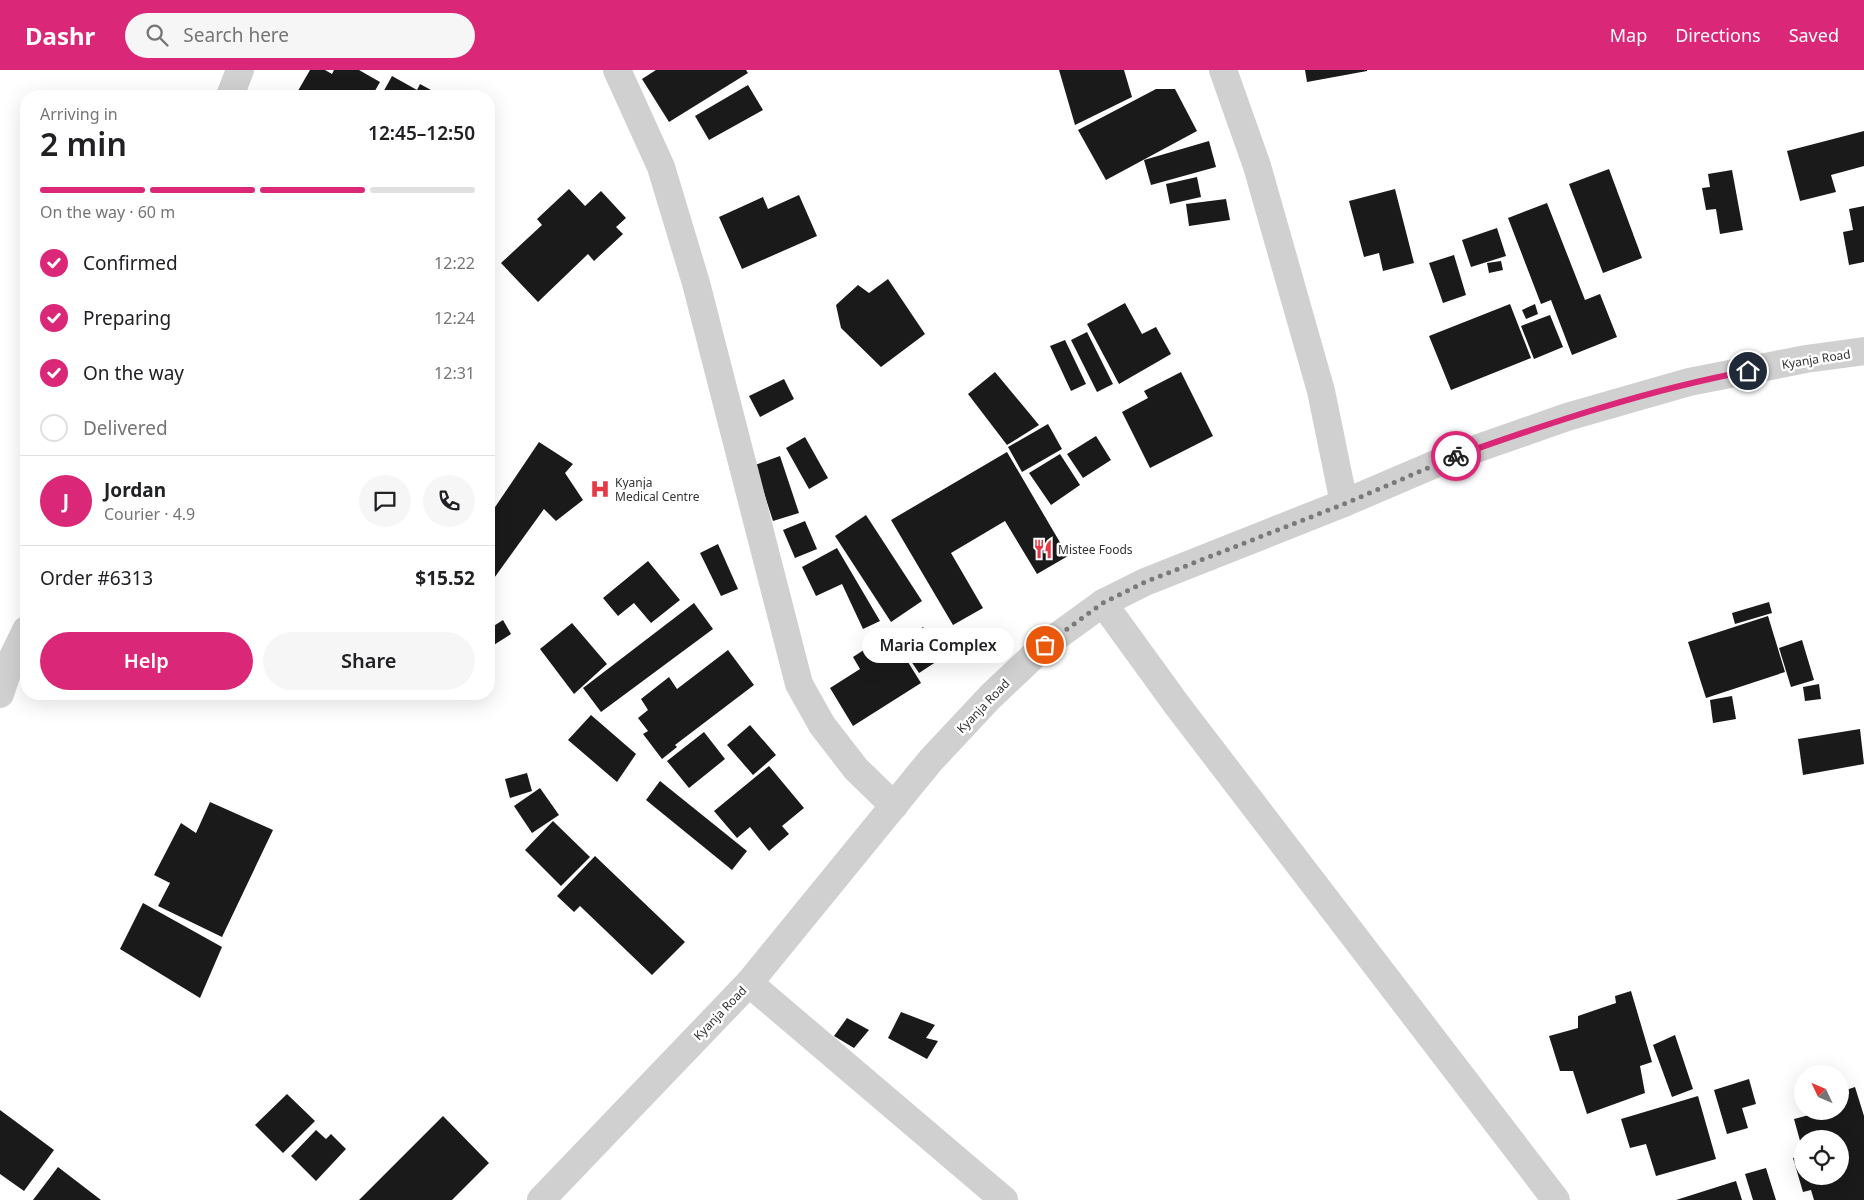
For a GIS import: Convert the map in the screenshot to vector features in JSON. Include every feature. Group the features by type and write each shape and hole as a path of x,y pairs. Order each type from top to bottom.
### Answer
{"street":[{"path":"232,90 240,70"},
{"path":"617,70 662,167 696,283 799,684 822,725 856,769 894,806"},
{"path":"1223,70 1257,166 1321,392 1344,504"},
{"name":"Kyanja Road","path":"541,1200 749,982 931,760 990,698 1045,645 1103,603 1145,582 1344,504 1447,459 1576,414 1689,382 1806,359 1864,352"},
{"path":"1103,603 1183,713 1556,1200"},
{"path":"0,694 20,643"},
{"path":"749,982 1004,1200"}],"building":[{"path":"310,70 325,70 332,74 334,70 359,70 380,82 375,90 298,90"},
{"path":"656,70 746,70 748,73 669,122 642,79"},
{"path":"1059,70 1124,70 1132,97 1075,125"},
{"path":"1305,70 1367,70 1367,71 1307,82"},
{"path":"392,76 417,90 384,90"},
{"path":"420,84 431,90 417,90"},
{"path":"748,85 763,110 709,140 695,116"},
{"path":"1156,89 1175,89 1197,131 1106,180 1078,130"},
{"path":"1864,131 1864,166 1831,175 1836,192 1800,201 1787,151"},
{"path":"1209,141 1216,167 1151,185 1144,160"},
{"path":"1609,169 1642,258 1603,273 1569,184"},
{"path":"1732,170 1743,230 1720,234 1716,209 1706,210 1702,188 1710,187 1708,174"},
{"path":"1197,177 1201,197 1170,204 1166,184"},
{"path":"569,189 585,206 601,191 626,218 616,227 623,234 594,261 588,254 538,302 501,263 542,225 537,219"},
{"path":"1395,189 1414,263 1383,271 1379,253 1364,257 1349,201"},
{"path":"799,195 817,236 742,269 719,217 763,197 768,209"},
{"path":"1226,199 1230,220 1189,226 1186,204"},
{"path":"1547,203 1585,300 1600,294 1617,337 1572,355 1551,300 1541,304 1508,218"},
{"path":"1864,206 1864,262 1849,265 1843,232 1853,230 1849,209"},
{"path":"1497,228 1506,256 1471,267 1462,240"},
{"path":"1454,255 1466,295 1443,303 1429,263"},
{"path":"1501,261 1503,270 1489,273 1487,263"},
{"path":"888,279 925,334 881,367 841,328 836,305 858,285 869,293"},
{"path":"1125,303 1142,334 1156,327 1171,354 1119,384 1087,324"},
{"path":"1510,304 1531,358 1451,390 1429,336"},
{"path":"1535,304 1538,314 1526,319 1522,310"},
{"path":"1550,315 1563,347 1534,359 1521,326"},
{"path":"1087,332 1113,384 1097,392 1071,340"},
{"path":"1065,340 1086,384 1071,391 1050,346"},
{"path":"995,372 1039,425 1007,445 968,394"},
{"path":"1181,372 1213,436 1150,468 1122,412 1148,398 1144,391"},
{"path":"784,379 794,399 760,417 749,396"},
{"path":"1048,424 1062,449 1022,472 1008,447"},
{"path":"1096,436 1111,460 1083,478 1067,454"},
{"path":"805,437 828,478 809,489 786,448"},
{"path":"539,442 573,464 565,473 583,500 556,521 544,509 495,577 495,507"},
{"path":"1007,452 1068,556 1037,574 1005,521 951,553 983,608 953,625 891,520"},
{"path":"1060,454 1080,485 1051,505 1029,473"},
{"path":"780,456 799,513 773,521 755,465"},
{"path":"866,515 922,601 891,622 835,536"},
{"path":"805,521 817,549 795,558 783,530"},
{"path":"718,544 738,589 721,596 700,553"},
{"path":"837,548 880,621 863,629 842,584 816,596 802,567"},
{"path":"648,561 680,600 651,623 634,603 618,616 603,598"},
{"path":"1769,602 1772,613 1735,624 1732,613"},
{"path":"694,603 713,629 601,712 583,688"},
{"path":"1768,616 1785,672 1706,698 1688,642"},
{"path":"503,620 511,634 495,644 495,625"},
{"path":"572,623 607,664 574,694 540,649"},
{"path":"923,627 942,658 919,673 899,643"},
{"path":"890,633 921,683 853,726 830,688 860,669 853,657"},
{"path":"1802,640 1814,680 1791,687 1779,648"},
{"path":"728,650 754,685 675,745 677,747 662,759 643,734 648,731 638,718 648,710 641,699 669,677 677,689"},
{"path":"1819,684 1821,699 1805,701 1803,687"},
{"path":"1732,696 1736,719 1713,723 1710,700"},
{"path":"591,715 636,754 617,782 568,740"},
{"path":"750,725 776,755 753,775 727,745"},
{"path":"1860,729 1864,764 1803,775 1798,739"},
{"path":"704,732 725,759 689,788 667,761"},
{"path":"769,766 804,808 782,826 789,834 769,851 750,827 737,838 714,811"},
{"path":"527,773 532,791 510,798 505,779"},
{"path":"660,781 747,851 732,870 646,800"},
{"path":"540,788 559,815 532,833 514,806"},
{"path":"210,802 273,830 222,937 158,906 170,883 154,875 181,823 196,833"},
{"path":"553,821 590,857 561,886 525,850"},
{"path":"595,856 685,942 652,975 580,906 574,912 557,896"},
{"path":"143,903 222,947 200,998 120,949"},
{"path":"1631,991 1652,1062 1640,1066 1645,1093 1587,1114 1573,1071 1560,1071 1549,1036 1578,1028 1578,1016 1616,1003 1615,996"},
{"path":"901,1012 935,1025 926,1038 938,1041 927,1059 888,1038"},
{"path":"847,1018 869,1030 854,1048 834,1036"},
{"path":"1675,1035 1693,1089 1672,1097 1653,1045"},
{"path":"1749,1079 1756,1104 1742,1108 1748,1128 1727,1134 1714,1090"},
{"path":"1855,1087 1864,1116 1864,1200 1814,1200 1811,1190 1803,1192 1801,1185 1849,1185 1849,1130 1797,1130 1794,1120 1849,1120 1849,1089"},
{"path":"287,1094 315,1121 283,1153 255,1125"},
{"path":"1698,1096 1716,1159 1656,1176 1646,1144 1630,1148 1621,1119"},
{"path":"0,1110 54,1150 24,1191 0,1174"},
{"path":"443,1116 489,1163 452,1200 359,1200"},
{"path":"316,1130 326,1139 331,1134 346,1149 316,1181 291,1156"},
{"path":"58,1167 101,1200 33,1200"},
{"path":"1766,1168 1776,1200 1753,1200 1745,1174"},
{"path":"1736,1181 1742,1200 1676,1200"}],"way so far":[{"path":"1045,645 1103,603 1145,582 1344,504 1456,456"}],"place":[{"name":"Kyanja Medical Centre","path":"600,489"},
{"name":"Mistee Foods","path":"1043,549"},
{"name":"Maria Complex","path":"1045,645"}],"route":[{"path":"1456,456 1567,417 1689,382 1748,371"}]}
